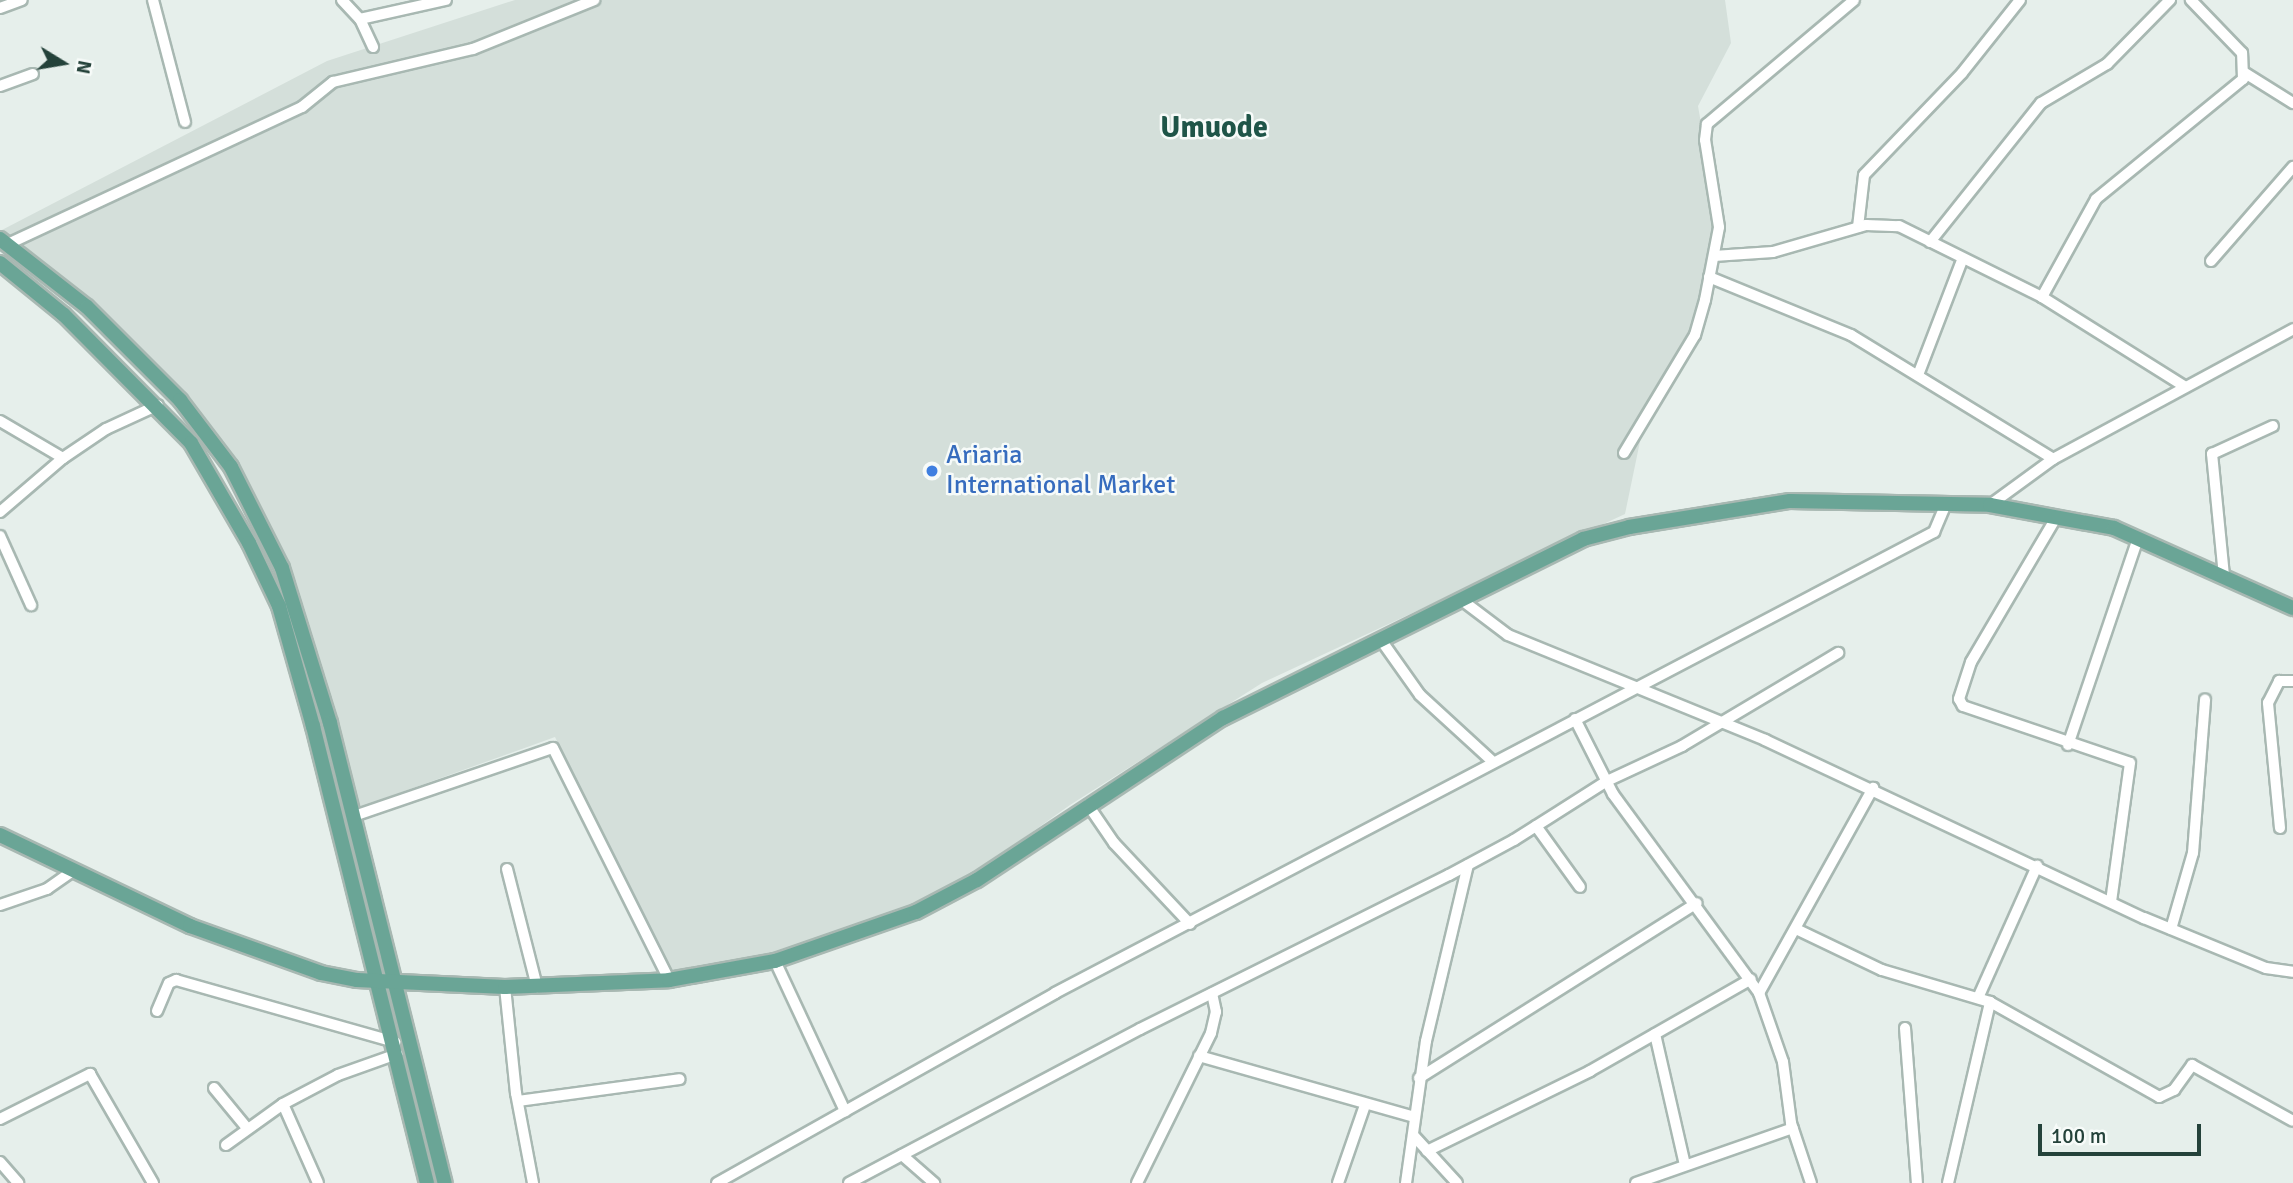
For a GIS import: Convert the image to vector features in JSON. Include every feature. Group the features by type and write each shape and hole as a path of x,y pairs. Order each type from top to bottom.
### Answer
{"main road":[{"path":"4,242 87,307 180,400 231,467 296,602 354,816 445,1183"},
{"path":"0,263 64,314 158,405 191,443 216,484 279,606 396,1048 423,1182"},
{"path":"0,835 190,926 321,972 379,981 505,987 668,980 775,961 916,912 977,880 1223,718 1583,539 1629,527 1790,501 1990,505 2057,516 2138,538 2293,608"}],"street":[{"path":"0,8 23,0"},
{"path":"153,0 185,122"},
{"path":"342,0 359,19 373,47"},
{"path":"359,19 446,0"},
{"path":"4,242 302,107 334,82 473,49 594,0"},
{"path":"1624,453 1695,335 1719,227 1705,140 1707,124 1854,0"},
{"path":"1858,227 1864,175 1962,73 2020,0"},
{"path":"1930,242 2041,103 2107,64 2170,0"},
{"path":"2042,297 2096,199 2231,93 2245,73 2242,53 2191,0"},
{"path":"2245,73 2293,103"},
{"path":"0,86 33,74"},
{"path":"2211,261 2293,167"},
{"path":"1714,256 1773,252 1858,227 1883,223 1899,226 2042,297 2184,386"},
{"path":"1919,375 1963,258"},
{"path":"1709,277 1851,335 2053,459"},
{"path":"1990,505 2053,459 2293,329"},
{"path":"0,513 63,458 106,429 158,405"},
{"path":"0,421 63,458"},
{"path":"2224,576 2212,454 2273,426"},
{"path":"717,1183 1055,993 1934,532 1946,505"},
{"path":"2057,516 1967,669 1959,699 1964,706 2068,745 2127,760 2132,766 2111,902"},
{"path":"0,536 31,606"},
{"path":"2068,745 2138,538"},
{"path":"1462,601 1508,635 1873,788 2171,929 2266,968 2293,972"},
{"path":"1381,640 1420,695 1493,762"},
{"path":"849,1183 1212,993 1468,865 1606,781 1682,746 1718,721 1838,653"},
{"path":"2280,828 2268,704 2279,681 2293,681"},
{"path":"2171,929 2193,853 2205,699"},
{"path":"1575,719 1606,781 1697,903 1759,993 1783,1062 1793,1128 1811,1183"},
{"path":"354,816 553,748 668,980"},
{"path":"1759,993 1873,788"},
{"path":"1088,805 1114,843 1190,924"},
{"path":"1536,826 1580,887"},
{"path":"1406,1183 1419,1079 1468,865"},
{"path":"1978,998 2037,866"},
{"path":"507,869 537,987"},
{"path":"0,905 47,889 73,871"},
{"path":"1419,1079 1697,903"},
{"path":"1796,929 1882,970 1990,1002 2159,1097 2175,1090 2192,1065 2293,1122"},
{"path":"775,961 845,1111"},
{"path":"1427,1151 1655,1034 1751,979"},
{"path":"157,1011 169,982 176,980 396,1048"},
{"path":"505,987 518,1101 533,1183"},
{"path":"1137,1183 1215,1020 1212,993"},
{"path":"1948,1183 1990,1002"},
{"path":"1905,1028 1917,1183"},
{"path":"1655,1034 1685,1165"},
{"path":"226,1145 283,1104 396,1048"},
{"path":"1199,1055 1365,1105 1415,1117"},
{"path":"0,1119 90,1074 153,1183"},
{"path":"518,1101 680,1079"},
{"path":"214,1088 247,1128"},
{"path":"283,1104 318,1183"},
{"path":"1338,1183 1365,1105"},
{"path":"1636,1183 1793,1128"},
{"path":"1413,1135 1457,1183"},
{"path":"902,1155 934,1183"},
{"path":"0,1162 18,1183"}],"shaded area":[{"name":"Ariaria International Market","path":"515,0 1725,0 1731,43 1698,106 1717,216 1709,305 1643,427 1625,514 1262,683 1070,805 935,901 813,950 670,974 555,737 349,811 271,552 210,428 109,322 0,231 327,61"}],"place":[{"name":"Ariaria International Market","path":"932,471"}],"district":[{"name":"Umuode","path":"1214,128"}]}
